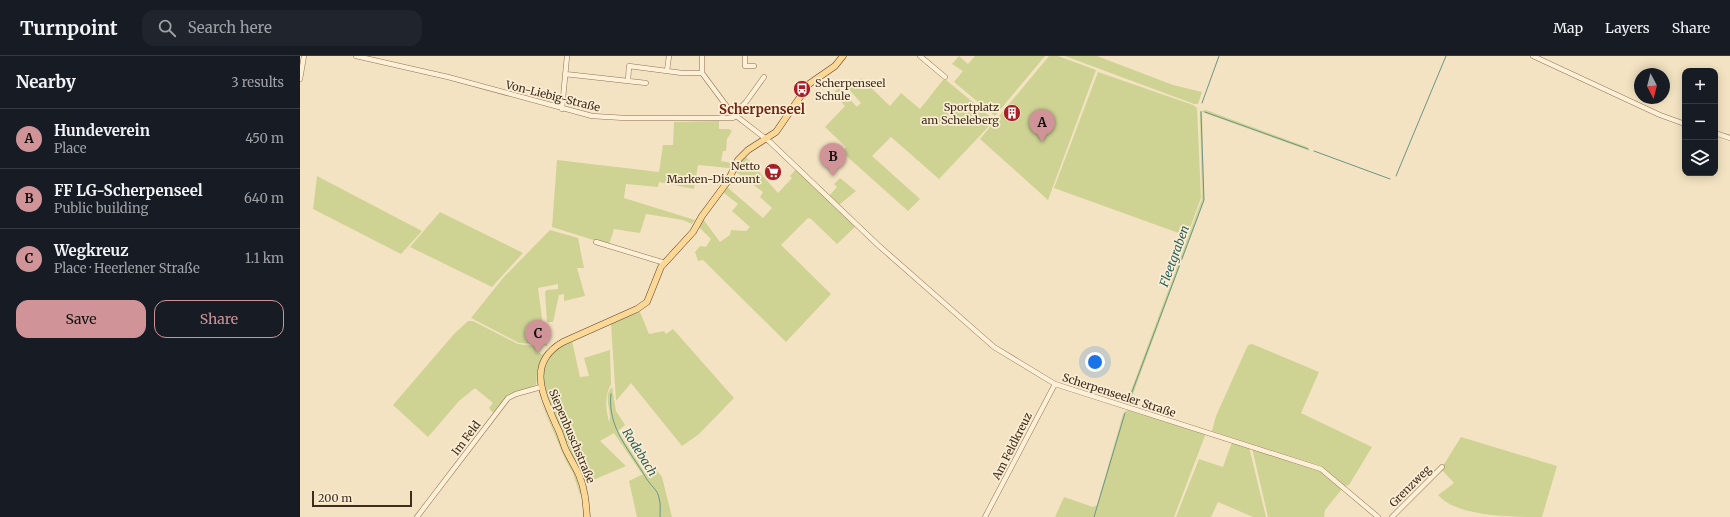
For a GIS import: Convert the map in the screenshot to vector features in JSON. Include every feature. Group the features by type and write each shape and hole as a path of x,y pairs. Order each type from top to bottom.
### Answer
{"main road":[{"path":"541,387 540,379 543,364 552,349 563,342 644,305 650,299 665,263 693,232 702,216 728,181 738,160 748,150 766,140 777,131 809,84 835,66 843,56"},
{"name":"Siepenbuschstraße","path":"541,387 565,448 581,479 587,517"}],"street":[{"path":"300,80 304,56"},
{"name":"Von-Liebig-Straße","path":"356,56 448,77 592,116 610,118 678,119 733,118 735,115"},
{"path":"562,108 567,56"},
{"path":"667,71 669,56"},
{"path":"702,56 702,73 735,115 766,140"},
{"path":"745,56 745,66 754,66"},
{"path":"920,56 945,76"},
{"path":"1533,56 1660,115 1682,123"},
{"path":"628,81 630,66 667,71 702,73"},
{"path":"565,74 646,83"},
{"path":"735,115 764,77"},
{"path":"1718,134 1730,138"},
{"name":"Scherpenseeler Straße","path":"766,140 878,245 994,347 1055,384 1321,469 1378,517"},
{"path":"596,242 665,263"},
{"name":"Am Feldkreuz","path":"985,517 1055,384"},
{"name":"Im Feld","path":"417,517 508,398 516,394 541,387"},
{"name":"Grenzweg","path":"1392,517 1442,467"}],"green space":[{"path":"959,56 968,64 975,56 1045,56 995,116 954,82 963,71 952,64"},
{"path":"1049,56 1058,56 1096,70 1048,200 980,139"},
{"path":"1065,56 1097,56 1173,85 1202,92 1198,104 1194,104"},
{"path":"1098,72 1193,105 1197,108 1201,198 1187,236 1054,188"},
{"path":"861,78 890,106 901,93 920,109 943,80 946,80 992,118 991,124 939,179 891,137 872,156 920,199 908,211 842,152 846,147 825,127 845,106 833,93 839,88 857,107 861,103 847,87 853,80 856,83"},
{"path":"1206,110 1307,147 1310,151 1202,112 1204,200 1129,405 1128,399 1202,199 1200,111"},
{"path":"719,121 719,129 729,129 732,131 727,139 726,151 723,151 721,161 732,163 729,168 698,165 694,189 659,182 658,187 626,184 624,198 695,220 692,224 683,220 646,214 640,233 614,229 609,245 552,227 557,160 659,172 663,145 673,145 674,122"},
{"path":"746,157 778,193 792,178 790,176 796,169 856,226 837,244 811,219 808,218 781,245 831,294 786,342 703,260 698,261 695,252 700,246 706,247 711,239 699,227 703,219 720,242 730,235 731,230 746,231 750,227 732,211 738,204 724,193 727,187 763,218 772,208 760,197 763,192 736,172 741,161"},
{"path":"317,176 422,231 401,254 313,209"},
{"path":"840,178 856,191 839,205 829,196 837,187 834,184"},
{"path":"440,212 523,253 492,287 410,247"},
{"path":"550,230 578,238 584,268 577,268 585,296 564,301 564,294 559,295 553,322 547,322 545,292 547,290 558,289 558,284 538,288 545,341 548,346 519,343 471,318 503,278"},
{"path":"640,312 649,334 664,331 666,334 673,329 734,398 699,434 682,446 631,383 616,401 611,324"},
{"path":"468,321 473,321 518,344 542,347 539,352 542,355 547,350 540,362 536,385 509,395 494,414 489,408 493,403 475,388 459,401 428,437 393,405 454,334"},
{"path":"572,341 580,377 589,376 584,358 610,350 611,384 607,394 606,403 609,422 610,414 608,395 612,387 616,411 625,425 618,431 645,473 642,474 614,433 600,441 626,466 584,484 572,458 568,443 566,442 550,409 543,383 543,371 546,360 555,349"},
{"path":"1252,344 1319,372 1301,413 1372,447 1349,485 1345,486 1321,466 1212,431 1216,416 1248,345"},
{"path":"536,391 567,458 540,391 580,483 574,471 581,494 580,495 573,473 566,461"},
{"path":"1127,410 1206,433 1174,517 1055,517 1064,497 1093,507 1097,505 1123,414"},
{"path":"1461,437 1557,466 1542,517 1501,516 1471,512 1458,508 1438,495 1454,483 1441,469"},
{"path":"1232,442 1249,447 1266,517 1253,517 1218,502 1211,517 1176,517 1199,459 1223,467"},
{"path":"1252,448 1318,469 1342,489 1325,510 1324,517 1268,517"},
{"path":"655,468 662,477 672,517 637,517 629,481"}],"waterway":[{"name":"Fleetgraben","path":"1202,103 1219,56"},
{"path":"1396,176 1446,56"},
{"name":"Fleetgraben","path":"1129,400 1204,200 1201,112"},
{"path":"1205,112 1308,149"},
{"path":"1314,151 1390,179"},
{"name":"Rodebach","path":"611,394 611,406 616,428 648,481 657,492 660,503 660,517"},
{"name":"Fleetgraben","path":"1094,517 1125,413"}],"place":[{"name":"Scherpenseel Schule","path":"802,89"},
{"name":"Sportplatz am Scheleberg","path":"1012,113"},
{"name":"Hundeverein","path":"1042,142"},
{"name":"Netto Marken-Discount","path":"773,172"},
{"name":"FF LG-Scherpenseel","path":"833,176"},
{"name":"Wegkreuz","path":"538,353"}],"district":[{"name":"Scherpenseel","path":"762,109"}]}
